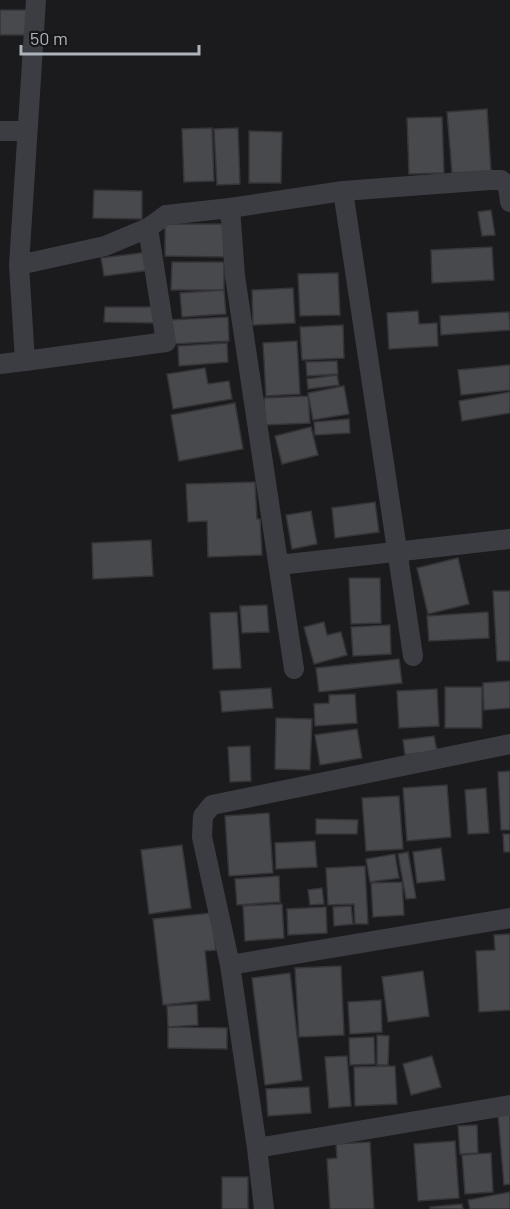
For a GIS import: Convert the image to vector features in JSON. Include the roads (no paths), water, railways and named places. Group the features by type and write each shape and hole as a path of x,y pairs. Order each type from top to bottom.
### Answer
{"street":[{"path":"25,361 19,266 36,0"},
{"path":"0,131 27,131"},
{"path":"19,266 105,246 148,228 166,215 344,191 501,180 508,186 510,202"},
{"path":"344,191 413,656"},
{"path":"230,208 235,276 294,669"},
{"path":"0,364 166,342 148,228"},
{"path":"279,565 510,539"},
{"path":"264,1209 230,965 202,837 203,816 212,805 510,744"},
{"path":"230,965 510,918"},
{"path":"257,1148 510,1105"}]}
